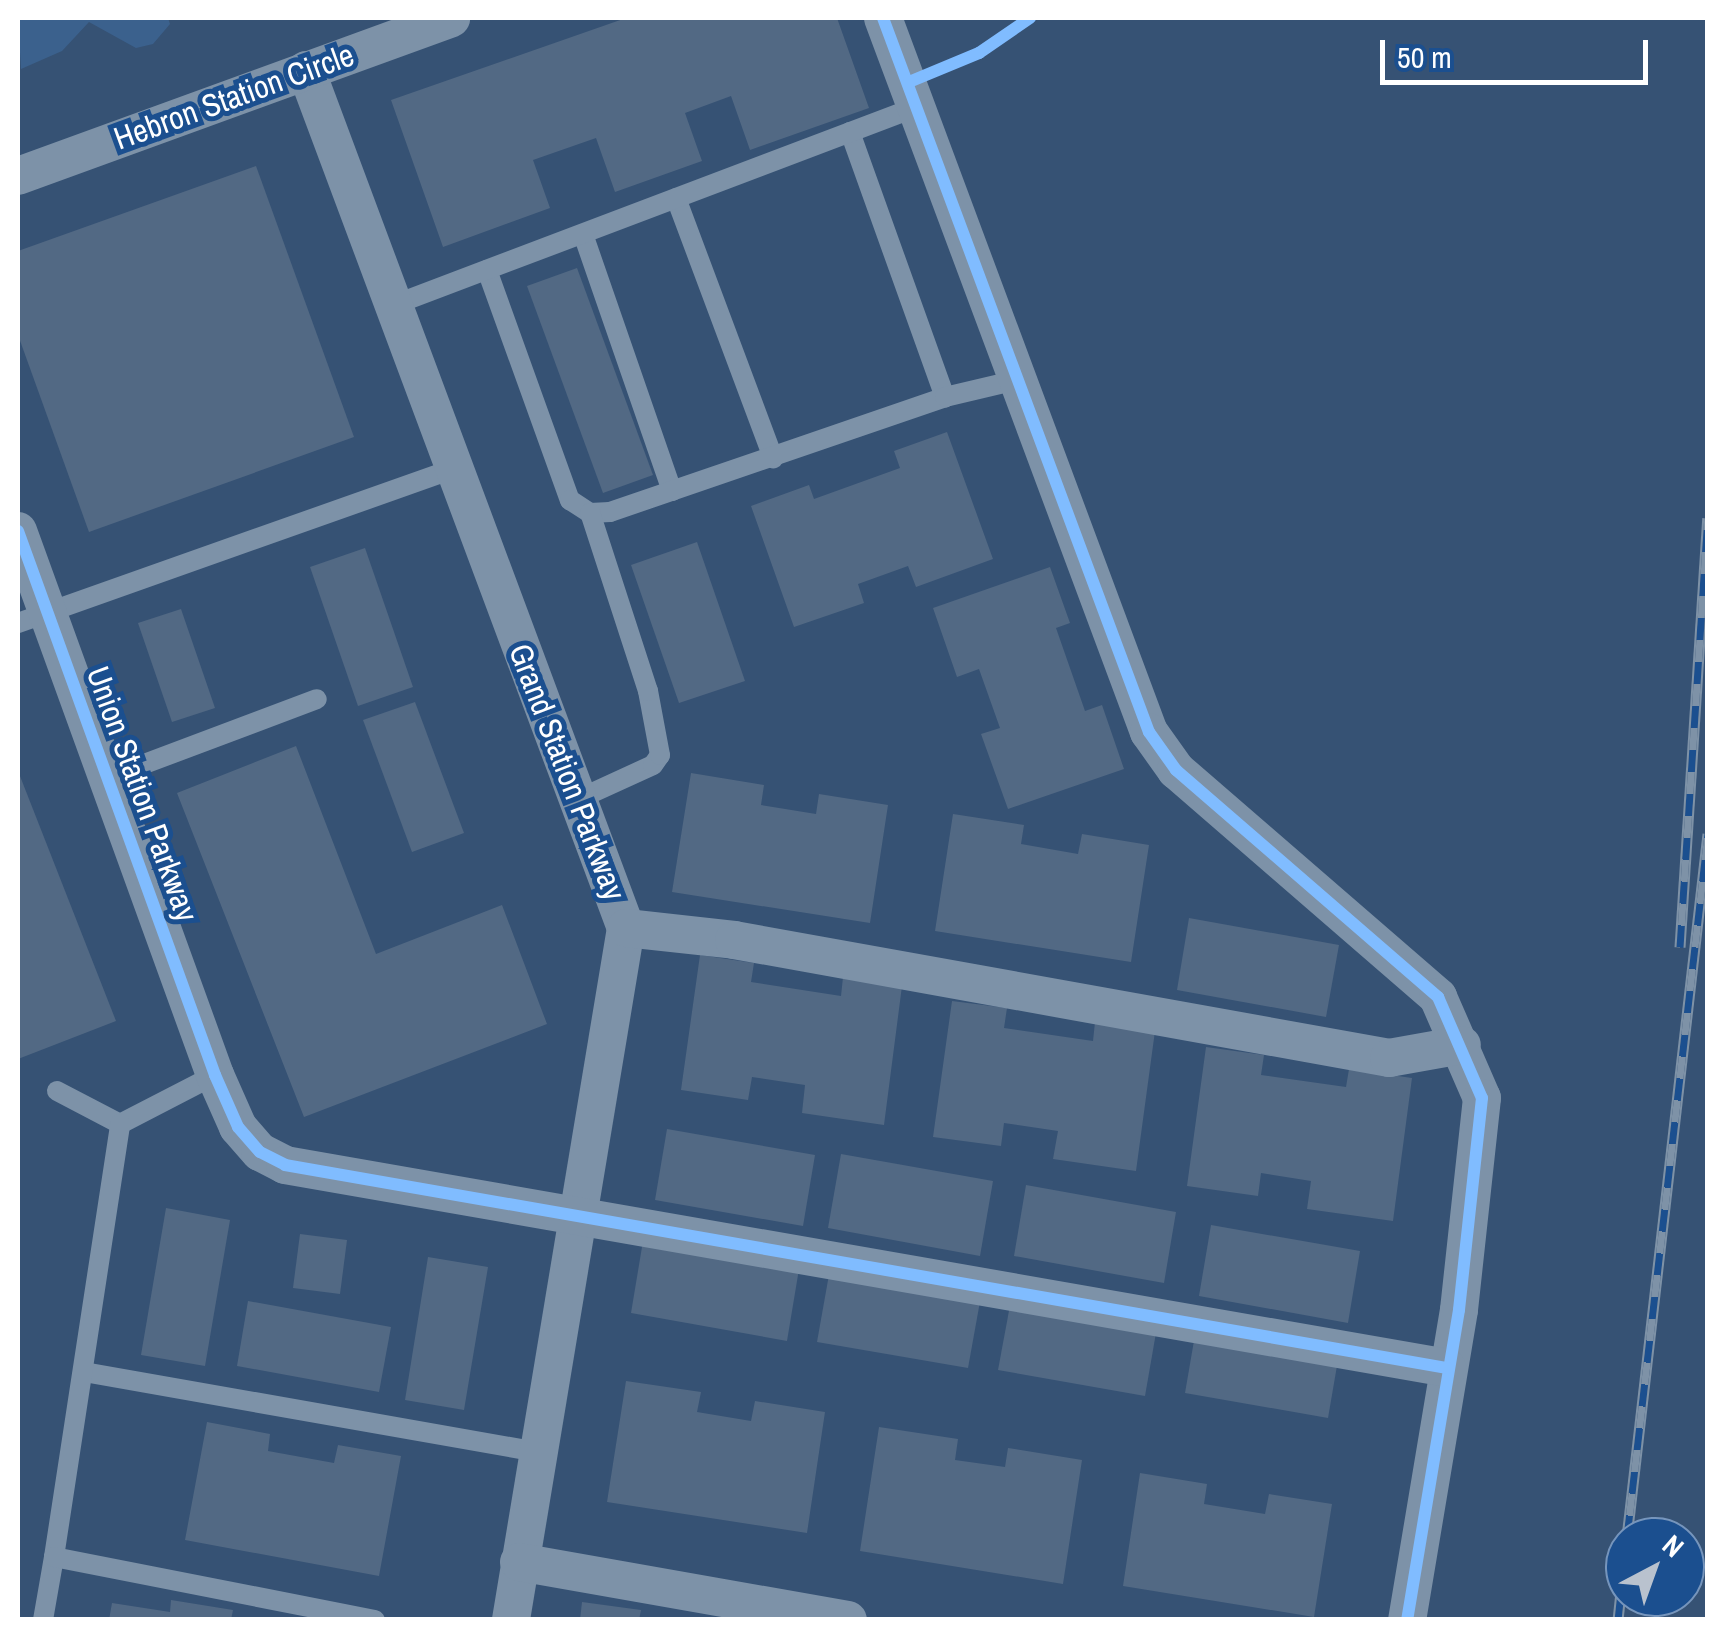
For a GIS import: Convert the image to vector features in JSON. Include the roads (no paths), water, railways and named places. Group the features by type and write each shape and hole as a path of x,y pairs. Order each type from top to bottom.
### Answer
{"street":[{"name":"Hebron Station Circle","path":"18,176 451,18"},
{"path":"882,18 919,106 1149,732 1176,770 1438,997 1482,1098 1447,1368 1406,1620"},
{"name":"Grand Station Parkway","path":"306,70 450,470 582,798 626,928 534,1452 510,1620"},
{"name":"Union Station Parkway","path":"18,531 32,618 107,778 216,1076 238,1127 260,1152 286,1164 579,1212 1447,1368"},
{"path":"626,928 734,940 1390,1058 1462,1045"},
{"path":"519,1562 848,1620"}],"lane":[{"path":"391,306 919,106"},
{"path":"850,132 945,397"},
{"path":"676,198 773,458"},
{"path":"583,234 672,492"},
{"path":"486,270 570,500 590,513 648,691 660,755 653,765 582,798"},
{"path":"590,513 672,492 945,397 1021,379"},
{"path":"32,618 450,470"},
{"path":"107,778 317,698"},
{"path":"120,1124 216,1076"},
{"path":"57,1091 120,1124"},
{"path":"44,1620 120,1124"},
{"path":"84,1372 534,1452"},
{"path":"54,1558 281,1610 375,1620"}],"water":[{"path":"18,18 168,18 170,24 153,44 136,48 89,22 62,51 21,69"}],"railway":[{"path":"1680,947 1708,518"},
{"path":"1629,1517 1708,834"}]}
